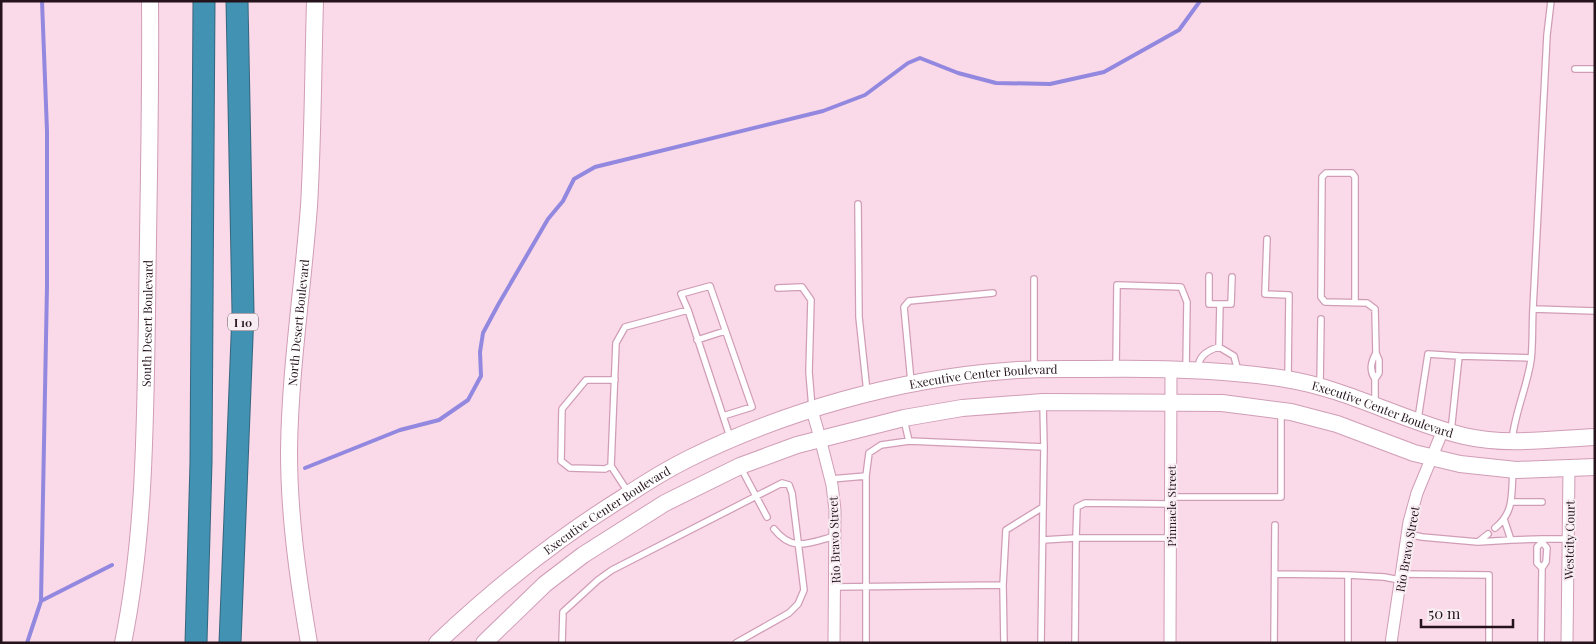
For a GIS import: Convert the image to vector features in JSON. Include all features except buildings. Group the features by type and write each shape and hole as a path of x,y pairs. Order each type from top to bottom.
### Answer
{"highway":[{"path":"196,643 201,462 204,1"},
{"name":"I 10","path":"230,643 243,312 237,1"}],"main road":[{"name":"South Desert Boulevard","path":"123,643 138,547 144,468 150,1"},
{"name":"North Desert Boulevard","path":"309,643 294,539 289,451 293,374 309,205 315,1"},
{"name":"Executive Center Boulevard","path":"437,643 527,564 572,529 687,460 787,418 868,394 911,384 980,373 1034,369 1116,368 1238,373 1288,379 1320,387 1375,404 1447,431 1486,440 1512,441 1595,437"},
{"name":"Executive Center Boulevard","path":"484,643 545,584 583,555 665,503 740,466 820,438 904,418 962,408 1043,402 1222,403 1280,410 1336,424 1414,453 1460,464 1513,469 1595,467"},
{"path":"609,506 624,528"},
{"path":"306,625 319,643"}],"street":[{"name":"Pinnacle Street","path":"1170,643 1171,402 1185,370"},
{"name":"Rio Bravo Street","path":"812,410 830,479 835,510 834,643"},
{"name":"Rio Bravo Street","path":"1391,643 1408,534 1417,493 1432,458 1447,431"},
{"name":"Westcity Court","path":"1567,643 1570,467"}],"lane":[{"path":"1512,441 1514,422 1523,395 1531,358 1546,35 1551,1"},
{"path":"1576,69 1595,69"},
{"path":"1355,302 1355,178 1352,173 1326,173 1322,177 1321,297 1325,302 1367,303 1375,309 1376,353 1379,360 1379,373 1375,379 1375,404"},
{"path":"858,204 859,317 868,394"},
{"path":"1267,239 1265,294 1289,295 1288,379"},
{"path":"1209,276 1209,304 1231,304 1232,277"},
{"path":"1034,279 1034,369"},
{"path":"1116,368 1117,285 1181,287 1187,302 1185,370 1198,363 1203,355 1210,350 1219,348 1234,356 1238,365 1238,373"},
{"path":"723,416 752,407 710,286 682,294 731,440"},
{"path":"778,288 802,287 812,300 809,372 812,410"},
{"path":"911,384 904,307 909,301 993,293"},
{"path":"1219,348 1220,304"},
{"path":"1533,309 1595,311"},
{"path":"629,494 611,466 616,342 625,327 688,310"},
{"path":"1320,387 1321,319"},
{"path":"698,340 726,331"},
{"path":"1418,421 1428,354 1531,358"},
{"path":"1447,431 1459,356"},
{"path":"611,466 605,469 570,468 561,460 562,409 586,380 615,380"},
{"path":"1041,643 1043,402"},
{"path":"1075,643 1077,507 1085,503 1281,497 1280,410"},
{"path":"904,418 909,441"},
{"path":"866,643 866,476 869,453 881,445 909,441 1044,447"},
{"path":"740,466 767,518"},
{"path":"1495,528 1510,510 1513,469"},
{"path":"830,479 866,476"},
{"path":"562,643 563,612 598,580 612,570 782,483 789,485 792,493 804,590 798,604 789,613 736,643"},
{"path":"1511,502 1542,502"},
{"path":"1004,643 1003,585 1006,530 1043,507"},
{"path":"1504,519 1511,540"},
{"path":"1274,643 1275,525"},
{"path":"774,529 781,538 799,546 835,536"},
{"path":"1408,534 1422,538 1478,542 1569,539"},
{"path":"1478,542 1488,534"},
{"path":"1043,540 1170,538"},
{"path":"1542,541 1537,547 1537,563 1542,568"},
{"path":"1541,643 1542,568 1546,562 1547,548 1542,541"},
{"path":"1275,574 1384,577 1489,575 1489,643"},
{"path":"1348,575 1348,643"},
{"path":"835,586 1003,585"}],"waterway":[{"path":"41,601 47,286 47,131 42,1"},
{"path":"305,468 400,430 439,420 468,400 481,376 480,352 483,333 498,305 548,219 563,201 574,179 595,167 823,111 865,95 908,63 920,58 958,73 996,83 1050,84 1104,72 1179,30 1200,1"},
{"path":"27,643 41,601 112,565"}]}
